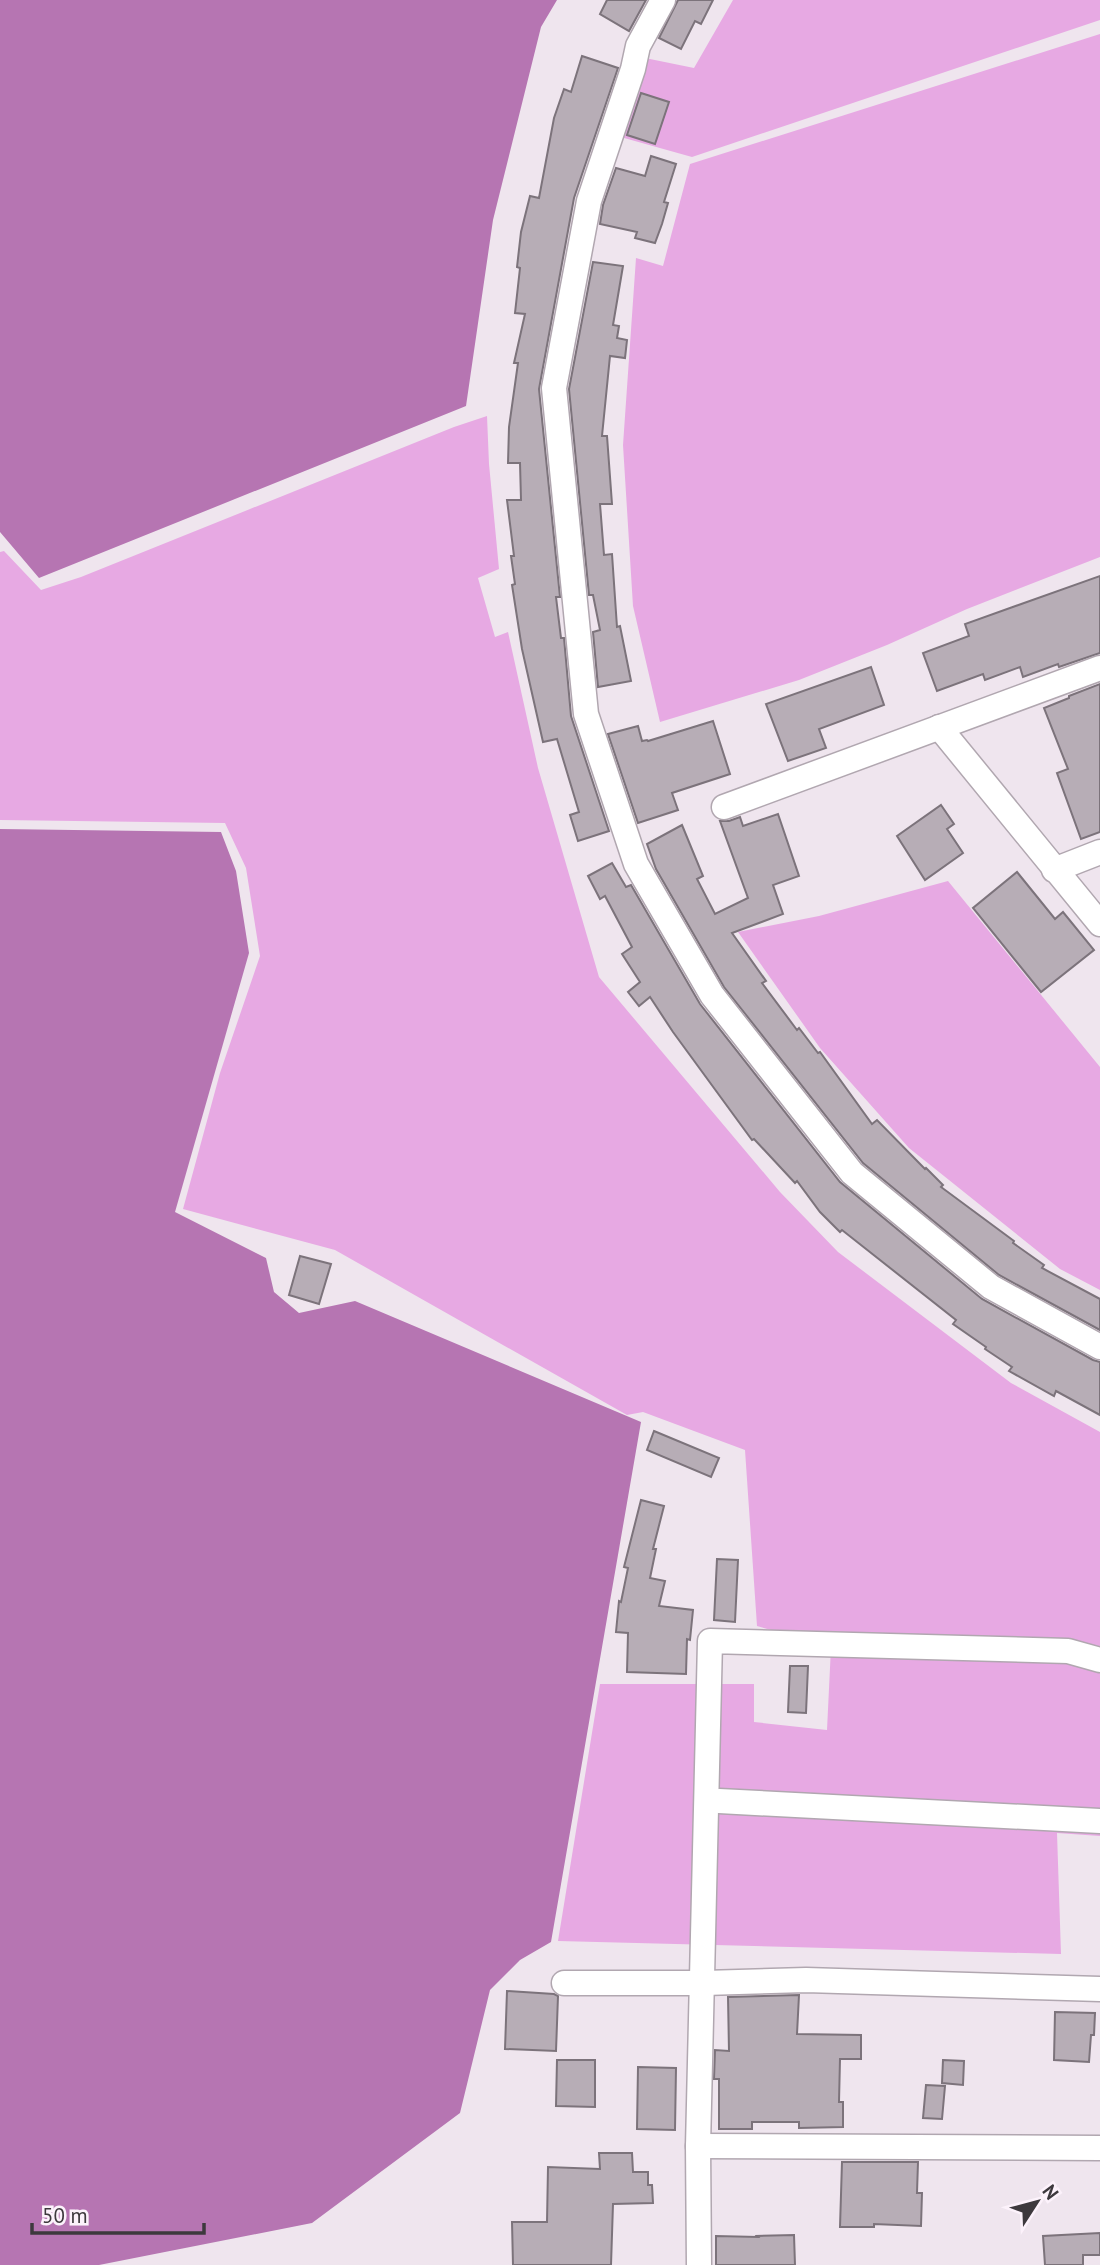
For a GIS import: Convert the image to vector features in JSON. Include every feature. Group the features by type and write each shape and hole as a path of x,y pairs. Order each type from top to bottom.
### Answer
{"street":[{"path":"663,0 638,46 633,69 589,201 554,388 586,714 636,864 712,995 852,1173 991,1287 1100,1347"},
{"path":"724,807 1100,668"},
{"path":"939,727 1100,924"},
{"path":"1054,870 1100,852"},
{"path":"699,2265 698,2146 704,1983 710,1641 1068,1651 1100,1660"},
{"path":"719,1801 1100,1821"},
{"path":"564,1983 806,1980 1100,1989"},
{"path":"698,2146 1100,2148"}],"shaded area":[{"path":"0,0 557,0 541,27 493,220 466,406 39,578 0,532"},
{"path":"733,0 1100,0 1100,20 692,157 617,136 645,58 694,68"},
{"path":"1100,34 1100,557 967,609 799,680 660,722 633,606 623,445 636,258 663,266 690,164"},
{"path":"487,416 499,569 478,578 495,637 508,632 538,768 599,977 780,1192 838,1252 1011,1383 1100,1432 1100,1836 1057,1833 1061,1954 558,1941 600,1684 754,1684 754,1722 827,1730 831,1647 757,1626 745,1450 643,1412 627,1415 335,1250 183,1209 220,1073 260,956 246,868 225,823 0,820 0,552 4,551 41,590 81,577"},
{"path":"0,829 221,832 236,871 249,953 175,1212 266,1258 274,1292 299,1313 355,1301 641,1422 551,1942 520,1960 490,1990 460,2113 312,2223 99,2265 0,2265"},
{"path":"948,881 1100,1067 1100,1290 1060,1269 909,1148 820,1048 738,932 819,916"}],"building":[{"path":"607,0 646,0 629,31 600,14"},
{"path":"678,0 713,0 701,24 695,21 681,49 659,38"},
{"path":"582,56 618,68 574,198 539,389 560,597 556,597 561,638 564,638 571,716 609,831 578,841 570,815 579,812 557,739 543,742 522,649 512,585 515,584 511,556 514,556 507,500 521,500 520,463 508,463 509,427 518,363 514,363 525,314 515,313 521,232 530,196 539,198 554,118 564,89 571,92"},
{"path":"641,93 669,102 655,144 627,135"},
{"path":"651,156 676,164 664,202 668,203 655,243 635,238 637,232 600,224 603,205 616,168 645,176"},
{"path":"593,262 623,266 613,325 619,326 617,338 627,340 625,358 610,356 602,436 607,436 612,504 600,504 604,555 612,554 617,627 620,626 631,681 598,687 593,632 600,630 593,595 589,595 569,389"},
{"path":"1100,576 1100,653 1023,677 1020,667 985,680 983,674 937,691 923,653 969,636 965,624"},
{"path":"871,667 884,705 819,729 826,748 788,761 766,704"},
{"path":"1100,684 1100,832 1081,839 1057,773 1068,769 1044,708"},
{"path":"713,721 730,774 672,793 678,810 638,823 608,734 638,726 642,741 648,741"},
{"path":"941,805 954,824 947,829 963,853 925,880 897,836"},
{"path":"778,814 799,876 773,885 783,914 732,933 766,981 762,983 797,1030 799,1028 818,1053 820,1052 872,1124 877,1120 943,1185 941,1187 1044,1265 1042,1268 1100,1299 1100,1330 999,1275 863,1163 724,987 656,869 647,844 682,825 703,876 697,879 715,914 748,898 720,821 740,817 743,826"},
{"path":"612,863 626,887 631,885 700,1004 840,1182 982,1299 1100,1362 1100,1415 1056,1391 1054,1396 1009,1371 1012,1367 953,1324 956,1320 842,1230 840,1232 820,1212 797,1181 795,1183 754,1139 752,1140 650,997 639,1006 628,992 640,982 622,954 632,947 605,896 600,899 588,876"},
{"path":"1017,872 1055,919 1063,912 1094,950 1041,992 973,908"},
{"path":"300,1256 331,1264 319,1304 289,1295"},
{"path":"654,1431 719,1458 711,1477 647,1450"},
{"path":"641,1500 664,1506 653,1549 656,1549 650,1578 665,1581 659,1606 693,1610 690,1640 687,1639 686,1674 627,1672 628,1633 616,1632 619,1601 621,1602 628,1568 624,1567"},
{"path":"717,1559 738,1560 735,1622 714,1620"},
{"path":"790,1666 808,1666 806,1713 788,1712"},
{"path":"507,1991 558,1996 556,2051 505,2049"},
{"path":"799,1995 797,2034 861,2035 861,2059 840,2059 839,2102 843,2102 843,2127 799,2128 799,2122 752,2122 752,2129 719,2129 719,2079 714,2079 715,2050 729,2051 728,1997"},
{"path":"1055,2012 1095,2013 1089,2062 1054,2060"},
{"path":"557,2060 595,2060 595,2107 556,2106"},
{"path":"943,2060 964,2061 963,2085 942,2083"},
{"path":"638,2067 676,2068 675,2130 637,2129"},
{"path":"926,2085 945,2086 942,2119 923,2118"},
{"path":"599,2153 632,2153 633,2172 648,2172 648,2185 652,2185 653,2203 613,2204 611,2265 513,2265 512,2222 547,2222 548,2167 600,2169"},
{"path":"842,2162 918,2162 917,2193 922,2193 921,2226 874,2224 874,2227 840,2227"},
{"path":"1100,2233 1100,2255 1083,2255 1083,2265 1045,2265 1043,2236"},
{"path":"794,2235 795,2265 716,2265 716,2236"}]}
